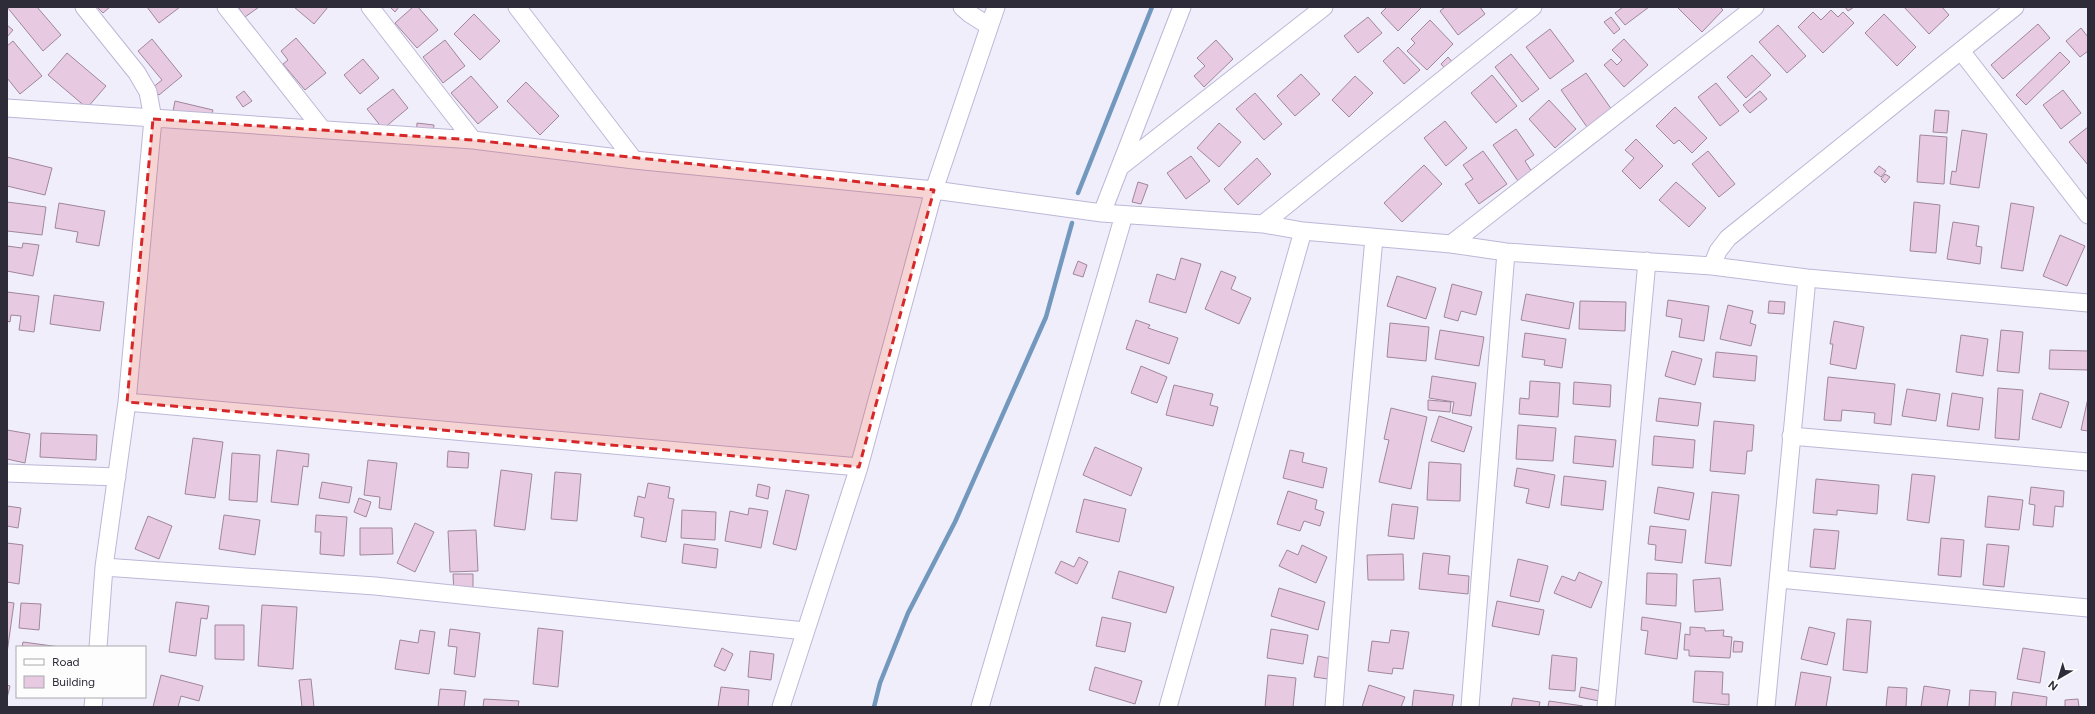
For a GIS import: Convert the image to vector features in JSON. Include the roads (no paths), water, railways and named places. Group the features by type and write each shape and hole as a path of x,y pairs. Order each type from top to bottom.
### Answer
{"street":[{"path":"84,7 137,73 148,92 153,120 127,402 104,567 98,646"},
{"path":"226,7 322,129"},
{"path":"370,7 473,140"},
{"path":"517,7 634,160"},
{"path":"962,7 989,26"},
{"path":"781,707 859,466 934,190 996,7"},
{"path":"1102,213 1182,7"},
{"path":"1120,167 1324,7"},
{"path":"1263,224 1533,7"},
{"path":"1451,244 1755,7"},
{"path":"1712,266 1718,251 1728,238 2015,7"},
{"path":"1961,51 2088,215"},
{"path":"7,108 153,120 322,129 473,140 634,160 934,190 1102,213 1263,224 1303,231 1451,244 1506,252 1712,266 1807,278 2088,303"},
{"path":"1133,133 1159,137"},
{"path":"980,707 1124,215"},
{"path":"1168,707 1303,231"},
{"path":"1334,707 1348,525 1374,238"},
{"path":"1470,707 1506,252"},
{"path":"1606,707 1647,261"},
{"path":"1766,707 1807,278"},
{"path":"127,402 859,466"},
{"path":"1791,436 2088,462"},
{"path":"7,473 117,477"},
{"path":"104,567 375,586 805,631"},
{"path":"1779,579 2088,608"}],"waterway":[{"path":"1078,193 1152,7"},
{"path":"874,707 880,683 908,613 955,522 1046,317 1072,223"}]}
